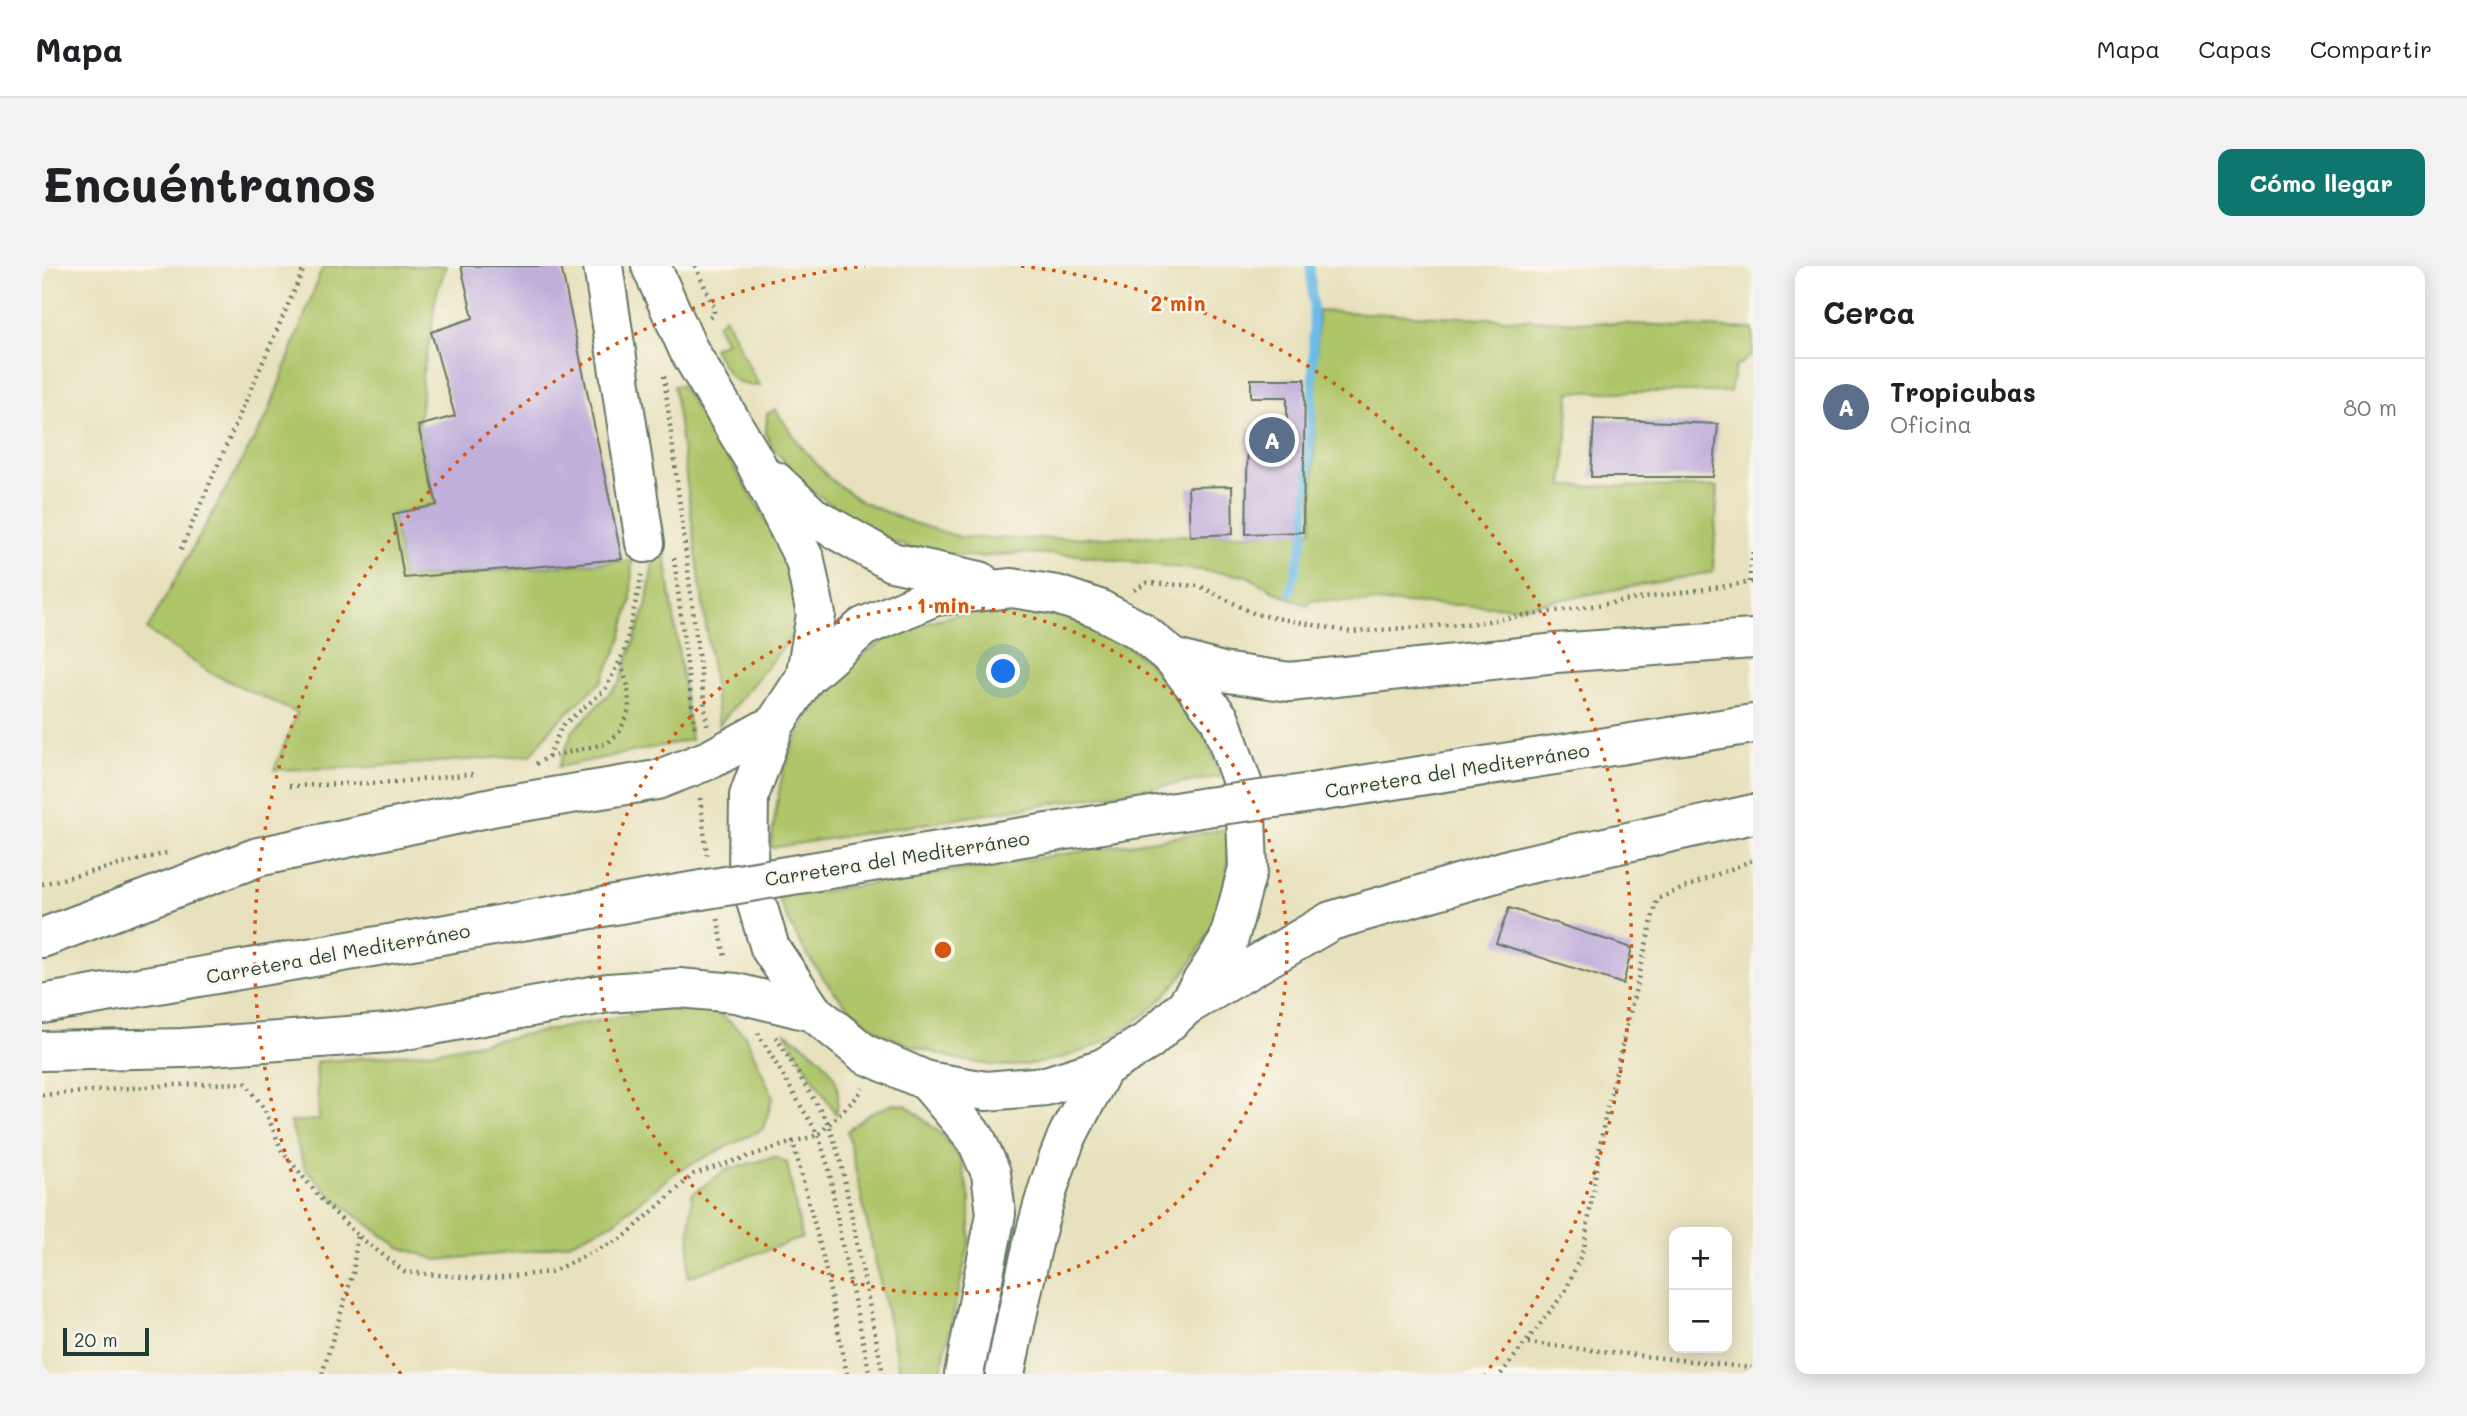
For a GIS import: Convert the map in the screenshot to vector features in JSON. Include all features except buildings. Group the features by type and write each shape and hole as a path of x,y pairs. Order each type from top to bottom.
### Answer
{"main road":[{"path":"603,266 645,543"},
{"path":"651,266 688,349 754,460 805,561 816,615 805,678"},
{"path":"754,460 812,516 892,562 1057,595 1099,609 1139,630 1173,658 1220,719 1245,791 1248,868 1228,942 1186,1006"},
{"path":"1012,588 935,596 863,627 805,678 775,724 749,796 748,874 770,948 813,1012 865,1054 927,1081 986,1091 1046,1086 1103,1068 1148,1041 1186,1006 1331,920 1516,867 1753,814"},
{"path":"1173,658 1222,672 1290,682 1556,653 1753,639"},
{"path":"42,938 258,857 498,806 657,780 711,759 775,724"},
{"name":"Carretera del Mediterráneo","path":"42,1004 701,890 1206,807 1753,724"},
{"path":"42,1051 183,1048 389,1033 608,993 679,988 736,993 813,1012"},
{"path":"1005,1374 1040,1214 1067,1138 1103,1068"},
{"path":"927,1081 976,1139 992,1172 996,1214 964,1374"}],"path":[{"path":"181,549 305,266"},
{"path":"695,266 714,307 714,314 706,320"},
{"path":"664,374 708,730"},
{"path":"548,757 562,726 605,691 624,652 642,575 645,543"},
{"path":"1099,609 1147,583 1200,586 1255,614 1351,632 1476,623 1751,582 1753,551"},
{"path":"529,768 548,757 608,743 620,731 629,710 628,686 620,660"},
{"path":"289,786 397,782 476,774"},
{"path":"42,884 178,850"},
{"path":"1501,1374 1565,1292 1584,1248 1604,1122 1657,899 1753,860"},
{"path":"769,1026 828,1125 841,1162 883,1374"},
{"path":"756,1031 818,1135 830,1169 841,1239 870,1374"},
{"path":"42,1095 171,1085 246,1083 265,1110 282,1151 322,1200 357,1235 405,1272 485,1279 551,1272 624,1237 694,1174 818,1135 857,1097 881,1061"},
{"path":"793,1142 823,1257 847,1374"},
{"path":"322,1374 352,1273 357,1235"},
{"path":"1527,1343 1753,1368"}],"green space":[{"path":"323,266 446,266 436,296 422,376 418,426 437,505 393,514 404,578 632,560 631,600 620,643 601,682 553,726 531,755 370,767 274,770 297,713 209,672 147,630 267,416"},
{"path":"1318,311 1753,329 1753,354 1735,368 1730,392 1570,392 1563,486 1718,487 1713,572 1519,607 1310,600 1308,606 1247,576 1077,555 1020,553 980,557 921,552 879,536 803,485 770,443 766,433 767,414 775,409 799,444 830,479 862,502 910,522 960,537 1018,539 1312,530"},
{"path":"725,317 760,386 742,384 730,376 713,348 726,342 717,325"},
{"path":"681,385 759,507 795,575 798,626 719,725 674,386"},
{"path":"660,518 691,740 559,767 572,732 620,682 646,607"},
{"path":"983,609 1026,609 1059,615 1111,636 1134,651 1174,689 1191,712 1207,741 1220,777 770,848 784,769 791,749 827,691 860,658 895,635 928,622"},
{"path":"1227,829 1227,876 1215,918 1199,951 1178,980 1154,1006 1126,1029 1094,1046 1060,1058 1023,1065 970,1062 918,1048 884,1034 850,1008 821,975 797,937 778,898"},
{"path":"712,1007 745,1035 773,1097 763,1129 677,1171 613,1223 571,1242 538,1250 438,1260 399,1247 335,1200 305,1168 290,1122 319,1120 316,1062 437,1051 661,1009"},
{"path":"784,1031 818,1056 832,1073 838,1092 836,1114"},
{"path":"893,1104 906,1105 940,1133 960,1157 970,1199 970,1240 940,1374 900,1374 847,1131 867,1115"},
{"path":"774,1157 787,1163 802,1238 688,1277 692,1194 726,1170"}],"waterway":[{"path":"1290,592 1304,538 1313,388 1310,266"}],"place":[{"name":"Tropicubas","path":"1272,440"}]}
